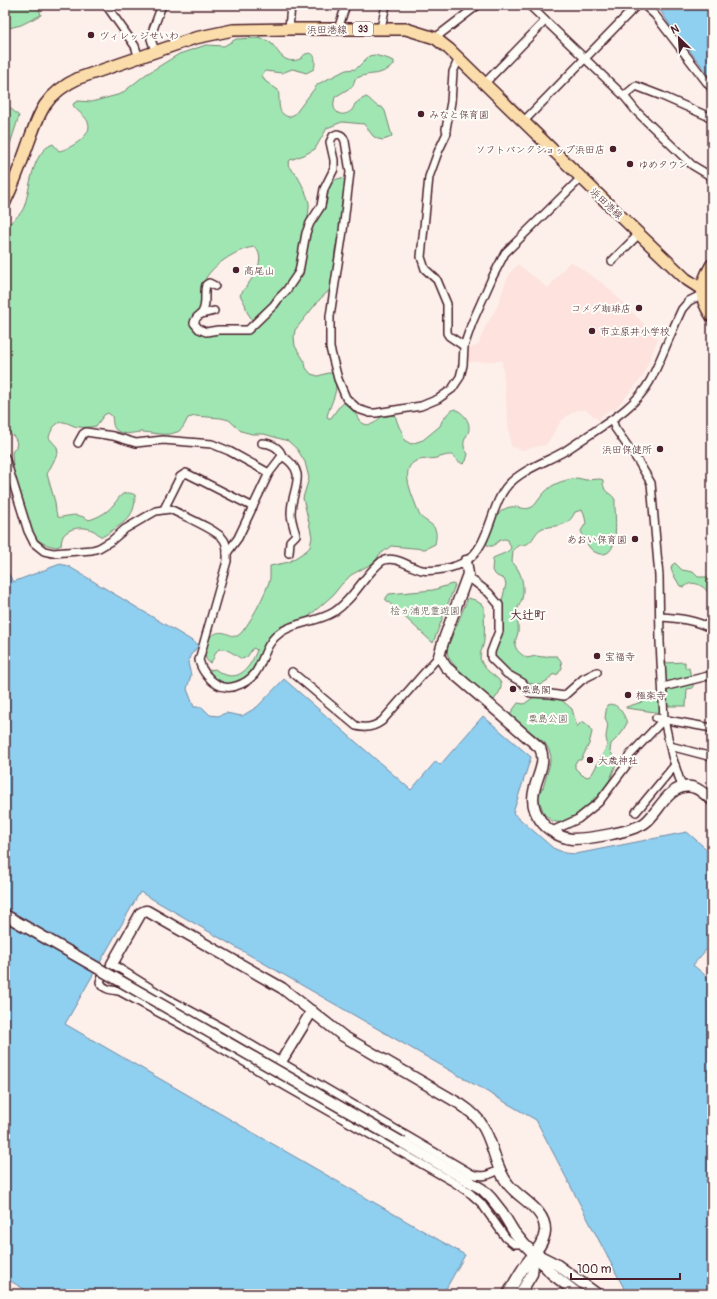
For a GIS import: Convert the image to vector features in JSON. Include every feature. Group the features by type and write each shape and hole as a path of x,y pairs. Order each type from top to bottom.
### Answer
{"highway":[{"path":"712,266 706,277 703,292 705,304 712,315"}],"main road":[{"name":"浜田港線","path":"5,202 13,185 36,121 46,104 67,84 79,78 195,38 220,32 246,29 406,29 435,38 459,58 639,234 686,279 703,292"}],"street":[{"path":"106,5 135,46 139,58"},
{"path":"155,52 150,39 162,5"},
{"path":"289,29 291,5"},
{"path":"338,29 346,5"},
{"path":"381,28 386,5"},
{"path":"435,38 478,5"},
{"path":"529,5 624,96 636,111 692,165 712,177"},
{"path":"524,121 637,5"},
{"path":"644,5 655,15 712,89"},
{"path":"484,84 545,21"},
{"path":"459,58 452,72 451,96 446,129 447,133 438,152 429,178 421,257 425,269 437,280 447,304 447,333 464,346"},
{"path":"624,96 636,86 712,118"},
{"path":"215,286 209,283 206,285 205,305 203,311 194,323 199,329 206,332 218,330 248,330 274,305 299,272 306,233 310,223 321,206 324,188 334,168 334,160 330,142 333,136 337,134 343,137 350,172 329,331 330,348 338,379 346,398 358,409 366,412 376,413 421,406 447,394 460,377 463,365 464,346 492,278 505,252 582,178"},
{"path":"612,260 639,234"},
{"path":"5,457 28,531 34,543 44,551 53,553 92,550 99,548 111,541 125,529 156,511 164,509 170,509 218,534 225,541 227,561 199,660 202,669 215,684 222,687 240,685 251,678 260,667 268,645 281,632 327,616 341,607 382,561 386,559 395,560 421,570 431,570 457,565 466,561 475,552 485,536 507,486 517,476 564,452 630,406 650,381 682,309 689,301 703,292"},
{"path":"201,314 214,311"},
{"path":"612,420 615,428 651,483 659,576 660,642 664,719 682,787"},
{"path":"78,443 83,434 86,432 112,436 136,444 163,440 212,444 236,454 270,473"},
{"path":"262,443 271,444 277,448 282,453 282,456 294,467 298,477 292,499 291,514 296,535 290,542 289,552"},
{"path":"227,553 238,538 270,473 282,456"},
{"path":"164,509 180,477 186,473 253,507"},
{"path":"292,672 356,726 363,728 376,726 439,656 467,576 466,561"},
{"path":"467,576 489,593 499,604 499,631 491,652 492,658 507,674 523,683 530,693 564,696 583,679 597,672"},
{"path":"660,617 687,620 712,629"},
{"path":"439,656 446,667 540,748 542,753 542,765 534,788 533,806 540,821 560,836 571,839 601,836 636,828 647,822 671,794 682,787 696,787 712,800"},
{"path":"663,687 712,675"},
{"path":"656,718 712,728"},
{"path":"552,831 578,819 599,802 629,762 628,758 630,755 664,719"},
{"path":"670,746 712,757"},
{"path":"636,812 675,765"},
{"path":"508,1294 544,1238 545,1229 543,1220 539,1213 513,1191 499,1170 483,1126 470,1111 343,1036 270,980 145,911 141,913 112,964 101,979 100,982 102,986 108,990 119,991 191,1030 471,1194 485,1207 506,1238 514,1244 524,1244"},
{"path":"5,915 482,1189 492,1198 514,1232 524,1244 551,1273 578,1294"},
{"path":"112,964 472,1174 480,1177 488,1176 499,1170"},
{"path":"271,1078 312,1011"},
{"path":"520,1294 532,1274 534,1254"},
{"path":"534,1254 556,1264 597,1294"}],"shaded area":[{"path":"570,261 605,285 658,338 643,376 615,409 611,409 600,417 601,422 586,410 578,410 561,421 546,445 522,450 512,447 510,441 502,361 468,362 468,349 478,345 485,327 497,307 507,279 518,264 548,288"}],"green space":[{"path":"5,5 38,5 41,15 21,25 5,29"},
{"path":"260,38 268,41 282,57 288,60 298,60 305,54 309,53 313,55 315,60 314,69 306,73 292,69 282,73 265,71 262,75 265,81 278,90 280,110 289,117 295,114 318,84 346,70 356,69 369,56 374,55 394,61 394,65 383,72 365,75 355,79 353,86 335,97 334,105 334,109 337,112 344,114 352,110 356,103 366,97 375,105 382,107 385,111 392,136 383,140 378,139 373,136 364,124 342,122 327,128 315,149 290,160 288,165 296,174 307,196 309,203 308,222 313,222 325,208 332,182 336,179 342,178 346,182 343,196 342,220 335,250 332,288 320,299 295,330 295,346 305,362 306,368 311,374 318,376 332,373 335,378 336,389 327,416 328,418 331,418 338,408 345,402 351,407 359,420 367,425 373,424 380,417 394,415 404,440 411,444 423,440 440,426 449,412 455,409 466,419 469,426 468,433 464,441 464,448 468,454 466,461 463,464 453,456 449,455 416,461 411,464 409,469 408,480 411,493 420,516 435,529 435,544 425,549 391,546 379,555 375,562 351,575 333,595 308,617 293,624 269,641 262,650 252,670 246,677 229,684 214,677 210,673 210,670 215,669 223,674 235,676 246,669 254,658 257,650 253,648 247,657 242,659 225,649 222,649 216,652 210,663 207,661 205,654 205,646 207,642 211,636 216,633 220,632 237,636 241,633 251,619 266,590 270,578 270,566 289,562 310,547 312,537 303,498 309,478 305,462 297,449 288,441 264,434 252,434 241,431 229,420 221,418 195,416 188,418 181,430 168,434 140,432 128,434 119,432 113,425 112,416 108,413 104,415 96,426 81,427 64,422 58,423 52,430 49,438 57,447 58,453 47,474 58,517 77,515 89,520 106,512 112,507 119,497 126,493 135,495 135,503 133,510 126,520 104,536 100,536 89,529 77,528 66,533 63,536 61,545 57,547 39,541 31,531 26,520 18,497 14,473 12,452 17,444 12,435 5,431 5,227 23,210 36,162 46,148 53,144 59,151 64,150 80,141 88,132 88,122 85,117 74,107 74,103 78,101 91,102 121,94 145,75 179,54 206,45 224,46 236,39","holes":["255,247 259,253 259,266 240,295 252,322 241,332 218,332 193,327 192,319 201,309 203,285 206,278 215,267 242,250"]},
{"path":"5,105 7,105 19,116 5,160"},
{"path":"577,478 586,480 603,480 603,485 606,491 613,496 615,500 616,524 614,542 611,549 607,553 596,553 590,548 581,531 586,523 582,510 575,512 570,520 565,524 539,530 531,541 524,545 519,545 513,550 512,562 520,574 523,589 522,599 517,611 518,633 515,645 520,653 527,658 536,656 557,656 561,661 562,668 558,674 552,675 548,680 540,685 528,683 495,659 494,650 503,625 501,605 506,584 504,579 497,576 492,571 493,558 506,553 511,548 508,540 506,539 500,540 493,546 488,546 486,542 496,518 504,509 510,507 530,508 535,505 544,493 552,486 565,480"},
{"path":"675,563 682,570 693,572 698,577 709,577 712,580 712,599 702,586 693,583 685,587 680,586 671,569 672,565"},
{"name":"桧ヵ浦児童遊園","path":"452,584 455,585 433,643 385,599 389,594 433,590"},
{"name":"桧ヵ浦児童遊園","path":"468,598 475,600 484,606 484,640 480,658 489,672 500,682 501,686 499,692 494,700 463,674 452,663 448,655 448,646"},
{"path":"685,662 685,668 689,668 691,677 666,683 664,663"},
{"path":"693,681 693,688 687,689 686,706 667,706 667,688"},
{"name":"粟島公園","path":"537,695 558,697 572,709 577,727 581,722 584,722 590,727 592,732 589,744 581,760 578,760 575,763 575,768 582,775 588,777 592,774 607,746 606,738 608,726 605,718 607,705 611,704 620,709 627,723 621,734 611,744 610,751 617,762 606,789 601,796 594,798 591,805 575,818 561,823 552,821 544,814 538,797 540,790 543,788 549,767 551,756 549,750 545,743 509,715 518,703 524,704"},
{"path":"662,697 662,713 626,708 642,702 643,698"}],"water":[{"path":"657,5 712,5 712,79 669,24"},
{"path":"60,564 68,566 199,645 190,656 188,663 191,675 187,689 194,707 202,707 210,715 218,716 226,713 242,716 257,707 284,679 411,790 436,761 440,765 483,716 531,757 513,813 553,848 565,853 576,854 687,832 712,854 712,943 693,965 712,981 712,1294 627,1294 536,1120 140,892 65,1024 465,1255 443,1294 33,1294 5,1278 5,567 13,582"}],"place":[{"name":"ヴィレッジせいわ","path":"91,35"},
{"name":"みなと保育園","path":"421,114"},
{"name":"ソフトバンクショップ浜田店","path":"613,149"},
{"name":"ゆめタウン","path":"630,164"},
{"name":"高尾山","path":"236,270"},
{"name":"コメダ珈琲店","path":"639,308"},
{"name":"市立原井小学校","path":"592,331"},
{"name":"浜田保健所","path":"660,449"},
{"name":"あおい保育園","path":"635,539"},
{"name":"宝福寺","path":"597,656"},
{"name":"粟島閣","path":"513,689"},
{"name":"極楽寺","path":"628,695"},
{"name":"大歳神社","path":"590,760"}],"district":[{"name":"大辻町","path":"528,615"}]}
